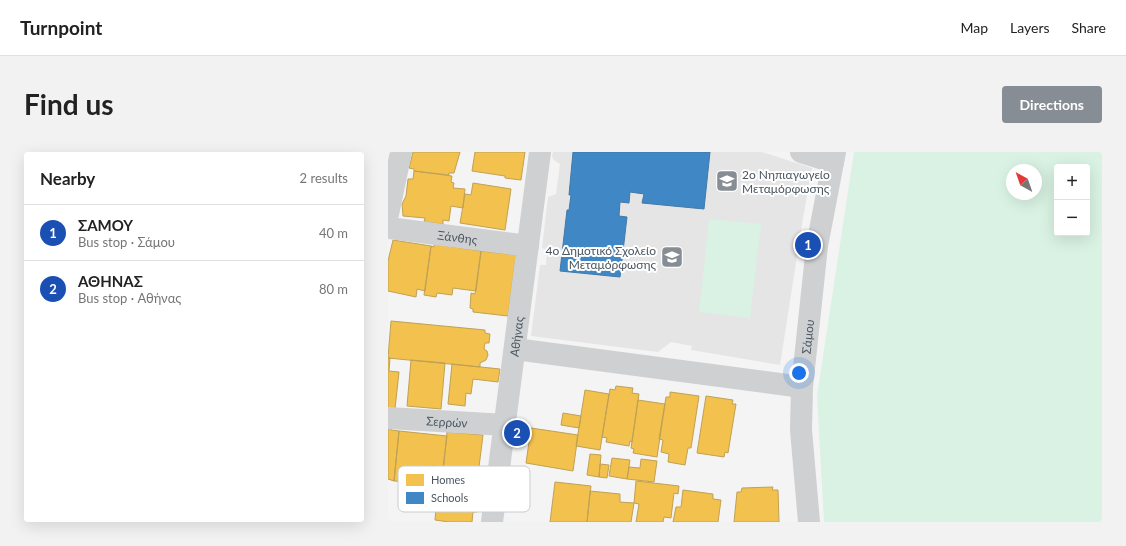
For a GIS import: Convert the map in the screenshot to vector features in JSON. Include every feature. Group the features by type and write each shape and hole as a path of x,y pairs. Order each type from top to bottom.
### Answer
{"street":[{"path":"388,214 401,152"},
{"name":"Αθήνας","path":"500,466 540,152"},
{"path":"801,152 834,157"},
{"name":"Σάμου","path":"809,522 801,430 802,386 817,246 834,157"},
{"name":"Ξάνθης","path":"388,228 528,246"},
{"path":"515,349 802,386"},
{"name":"Σερρών","path":"388,418 505,425"},
{"name":"Αθήνας","path":"492,522 493,512"}],"shaded area":[{"name":"4ο Δημοτικό Σχολείο Μεταμόρφωσης","path":"553,152 762,152 812,168 780,365 691,350 692,346 671,342 658,352 531,336 540,265 546,265 547,250 542,248 548,197 556,194 560,164 552,157"}],"green space":[{"path":"854,152 1102,152 1102,522 824,522 817,396"},
{"path":"709,219 761,224 750,318 699,312"}],"building: Homes":[{"path":"413,152 460,152 454,173 449,173 449,175 414,171 414,169 409,168"},
{"path":"475,152 525,152 521,180 472,171"},
{"path":"414,171 452,176 451,182 454,183 453,188 465,189 463,208 451,206 449,221 443,220 443,224 424,222 425,218 403,216 402,204 406,196 408,179 413,179"},
{"path":"473,183 511,189 505,230 460,223 465,194 471,195"},
{"path":"393,240 431,246 425,291 417,289 416,297 388,291 388,261"},
{"path":"434,244 481,251 476,291 453,288 452,295 437,293 436,297 424,295 431,246 434,247"},
{"path":"481,251 516,255 508,316 473,312 473,309 470,308 471,293 475,294"},
{"path":"391,321 485,330 485,333 490,334 489,343 485,343 484,349 487,351 488,355 486,360 480,363 480,367 388,358"},
{"path":"388,358 390,358 389,371 399,372 395,409 388,408"},
{"path":"411,360 445,363 441,409 407,406"},
{"path":"452,364 500,369 498,382 473,379 471,394 466,393 465,406 448,404"},
{"path":"616,386 633,388 632,393 639,394 632,442 630,441 629,446 606,442 607,438 602,437 610,389 615,390"},
{"path":"585,390 609,394 600,450 576,446"},
{"path":"670,392 699,396 691,448 688,448 685,465 668,462 669,454 661,452 663,440 659,439 666,397 670,397"},
{"path":"706,396 733,400 732,404 736,404 728,453 725,452 724,457 697,453"},
{"path":"638,400 665,404 657,457 633,453 634,449 631,448"},
{"path":"563,413 581,416 579,428 561,425"},
{"path":"388,428 399,431 394,481 388,479"},
{"path":"531,428 578,435 573,471 526,463"},
{"path":"399,431 447,436 443,466 398,466 398,481 394,481"},
{"path":"447,432 483,435 479,466 444,466"},
{"path":"590,454 601,455 599,477 587,475"},
{"path":"612,458 630,460 627,479 609,476"},
{"path":"641,459 657,461 654,482 627,479 629,467 640,468"},
{"path":"600,464 609,465 607,478 599,477"},
{"path":"636,481 679,486 678,494 674,493 671,518 664,517 663,522 636,522 639,504 634,503"},
{"path":"555,482 591,486 587,522 550,522"},
{"path":"773,487 772,490 778,490 779,522 734,522 737,492 741,492 742,488"},
{"path":"683,490 713,494 713,499 721,500 718,522 673,522 676,507 681,507"},
{"path":"590,491 620,494 620,502 634,503 631,522 587,522"},
{"path":"436,512 473,512 472,522 449,522 435,520"}],"building: Schools":[{"path":"573,152 710,152 704,209 642,203 644,194 630,192 629,203 620,202 619,216 627,217 620,277 560,271 567,210 569,210 571,195 569,195"}],"place":[{"name":"2ο Νηπιαγωγείο Μεταμόρφωσης","path":"727,181"},
{"name":"ΣΑΜΟΥ","path":"808,245"},
{"name":"4ο Δημοτικό Σχολείο Μεταμόρφωσης","path":"672,257"},
{"name":"ΑΘΗΝΑΣ","path":"517,433"}]}
